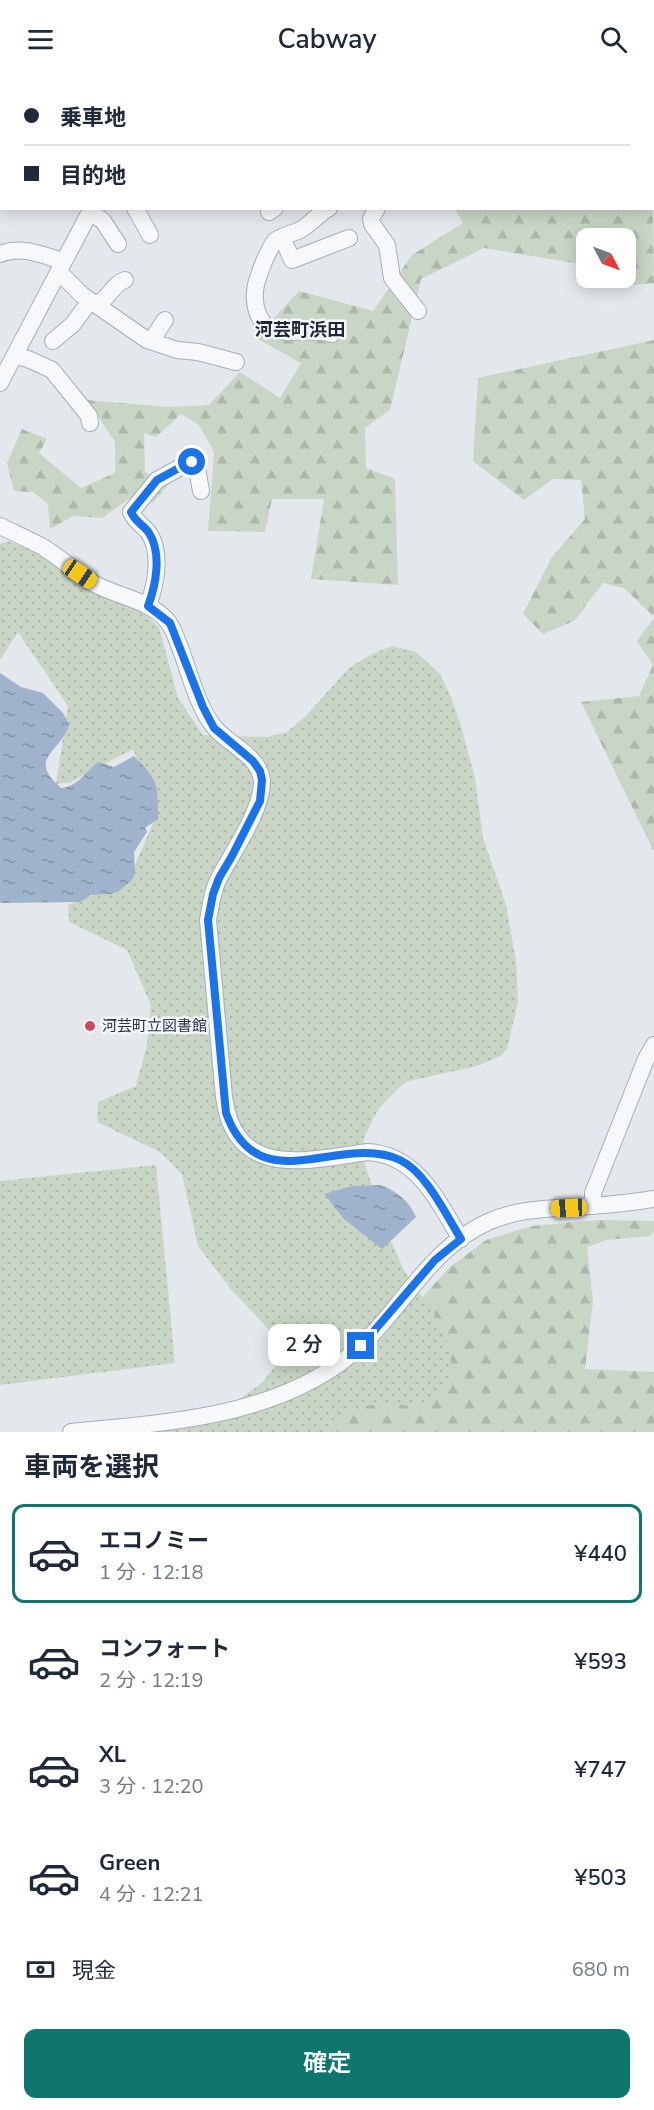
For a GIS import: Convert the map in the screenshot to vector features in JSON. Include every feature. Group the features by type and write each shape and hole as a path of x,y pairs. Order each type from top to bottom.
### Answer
{"street":[{"path":"0,383 58,266 92,210 103,221 118,244"},
{"path":"136,210 150,236"},
{"path":"322,210 299,231 282,237 272,246 256,281 255,302 261,321 267,328 332,334"},
{"path":"377,210 371,219 372,224 387,245 392,278 418,311"},
{"path":"282,237 292,260 349,238"},
{"path":"0,254 14,250 25,251 58,266 73,287 151,341 177,350 198,352 236,362"},
{"path":"53,341 93,303 104,301 120,281 124,280"},
{"path":"151,341 165,320"},
{"path":"15,356 52,370 89,416 90,423"},
{"path":"148,606 155,588 156,548 148,531 136,522 131,512 157,480 190,462 196,463 201,491"},
{"path":"0,526 41,546 94,584 148,606 170,623 203,707 214,728 253,761 260,771 262,780 260,801 219,878 208,920 226,1113 232,1128 251,1150 277,1161 326,1158 368,1152 401,1160 424,1182 461,1239"},
{"path":"593,1206 593,1193 654,1045"},
{"path":"71,1432 211,1414 275,1398 319,1376 361,1346 435,1260 487,1222 517,1212 654,1199"}],"green space":[{"path":"456,210 653,210 654,283 636,285 636,228 576,228 576,263 484,248 421,279 390,410 365,428 366,468 395,479 398,585 311,579 324,499 272,499 265,532 208,531 214,452 199,425 181,414 156,437 144,433 145,472 168,485 153,503 129,499 102,518 73,516 50,529 48,504 33,492 14,491 7,463 22,429 47,439 39,453 81,488 115,473 115,442 87,400 169,407 209,405 240,372 280,398 301,363 256,338 299,291 373,311 412,255 463,223"},
{"path":"654,340 654,617 624,588 603,583 574,621 543,634 523,614 552,557 585,519 581,480 553,479 524,500 473,461 478,378"},
{"path":"7,541 47,556 119,591 159,627 178,698 203,735 267,737 287,732 305,717 349,668 372,654 392,646 416,652 440,674 461,726 475,778 483,838 506,905 516,961 518,1002 507,1049 501,1056 477,1066 405,1082 379,1108 364,1137 362,1156 390,1239 404,1270 440,1323 449,1347 452,1368 446,1386 431,1402 414,1407 385,1402 358,1408 336,1417 325,1430 326,1432 152,1432 206,1424 263,1382 284,1354 275,1336 230,1288 198,1246 182,1174 160,1152 97,1122 98,1102 136,1086 147,1045 151,1005 127,950 69,922 68,905 128,881 159,809 133,749 71,782 56,784 68,706 18,632 0,660 0,544"},
{"path":"654,618 653,850 581,702 639,696 653,665 637,641"},
{"path":"156,1165 175,1363 0,1385 0,1181"},
{"path":"598,1220 654,1221 654,1231 650,1236 607,1240 587,1247 593,1302 585,1369 654,1372 654,1432 300,1432 449,1268 486,1240 532,1226"}],"water":[{"path":"0,673 21,687 43,693 63,713 69,724 46,764 47,771 61,788 76,783 99,762 114,767 134,756 153,778 158,798 158,819 145,828 147,832 134,852 135,873 132,880 119,891 111,894 91,895 80,902 0,903"},
{"path":"381,1185 402,1198 416,1217 382,1249 344,1219 324,1194 353,1186"}],"place":[{"name":"河芸町立図書館","path":"90,1026"}],"district":[{"name":"河芸町浜田","path":"300,330"}],"route":[{"path":"192,462 157,480 131,512 136,522 148,531 156,548 155,588 148,606 170,623 203,707 214,728 253,761 260,771 262,780 260,801 219,878 208,920 226,1113 241,1141 251,1150 277,1161 368,1152 401,1160 424,1182 461,1239 435,1260 361,1346"}]}
